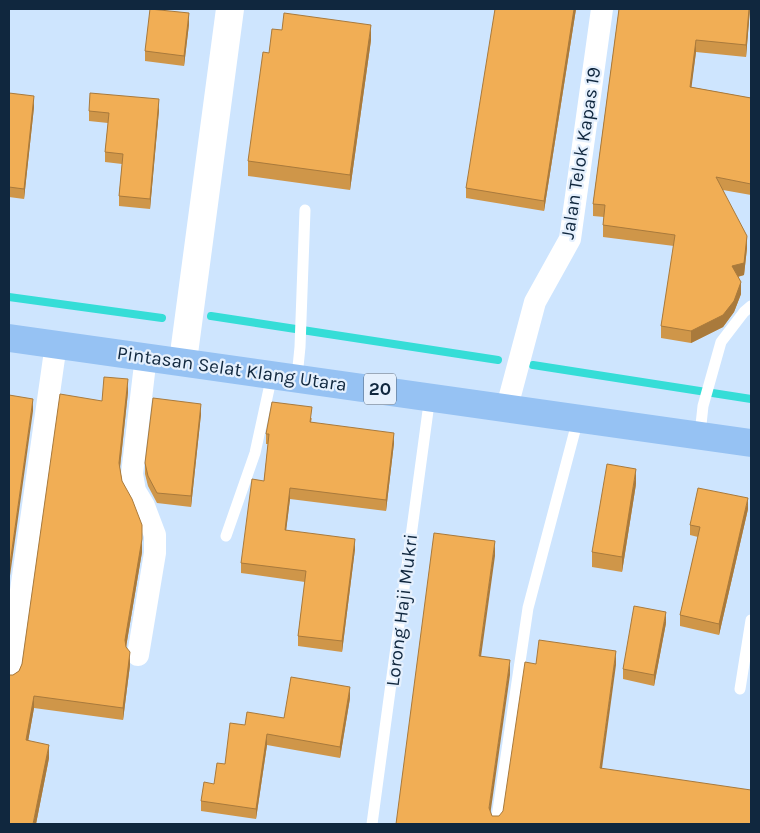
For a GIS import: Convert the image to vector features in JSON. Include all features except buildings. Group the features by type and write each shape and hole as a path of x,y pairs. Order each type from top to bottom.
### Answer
{"highway":[{"name":"Pintasan Selat Klang Utara","path":"9,338 700,434 751,443"}],"street":[{"path":"183,361 230,9"},
{"name":"Jalan Telok Kapas 19","path":"507,407 535,302 570,239 602,9"},
{"path":"9,676 56,344"},
{"path":"138,655 155,553 155,535 144,506 135,491 132,474 146,356"}],"lane":[{"path":"226,536 284,376 300,347 305,210"},
{"path":"700,434 703,406 721,342 744,312 751,306"},
{"name":"Lorong Haji Mukri","path":"372,824 430,396"},
{"path":"496,824 528,608 579,417"},
{"path":"740,688 751,620"}],"waterway":[{"path":"9,297 162,318"},
{"path":"211,316 498,360"},
{"path":"533,365 751,399"}]}
